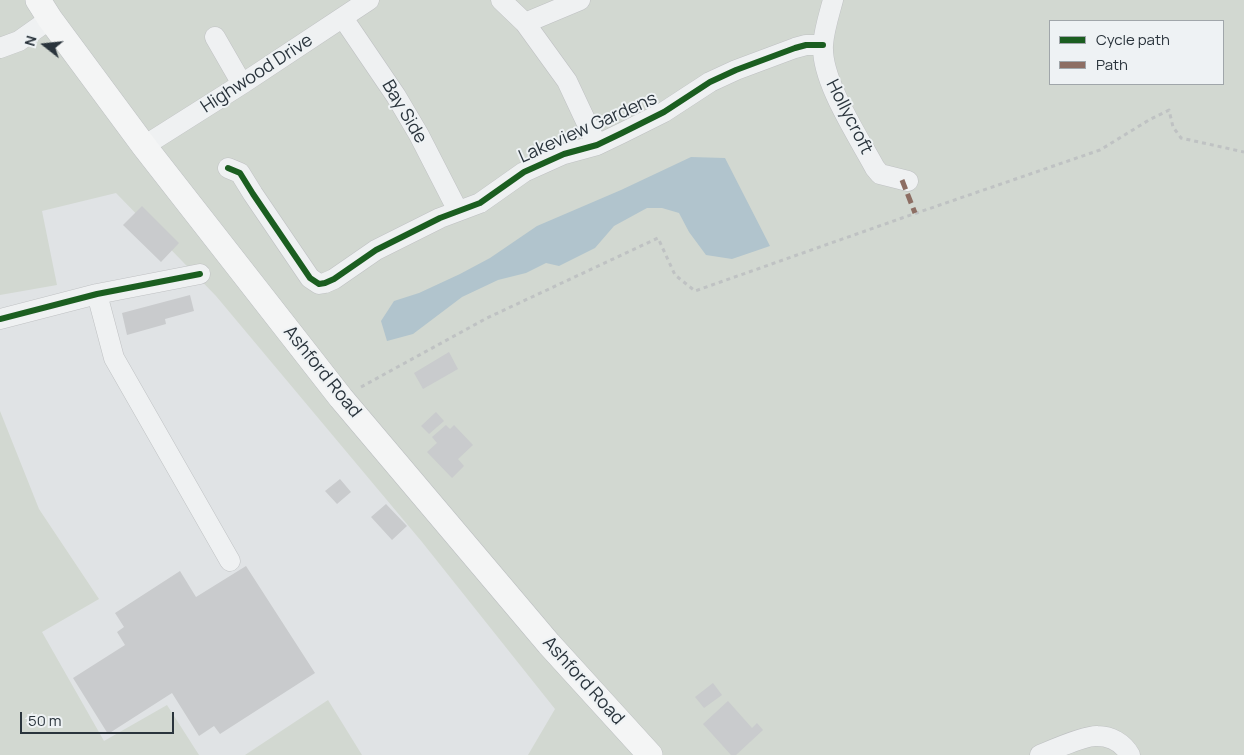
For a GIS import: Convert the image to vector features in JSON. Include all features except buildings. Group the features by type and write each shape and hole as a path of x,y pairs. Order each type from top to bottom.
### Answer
{"main road":[{"name":"Ashford Road","path":"44,10 144,146 341,398 549,644 650,755"}],"street":[{"name":"Highwood Drive","path":"144,146 369,0"},
{"path":"501,0 525,23 568,81 597,145"},
{"path":"525,23 580,0"},
{"name":"Hollycroft","path":"833,0 823,45 825,64 833,89 875,168 880,174 908,181"},
{"name":"Ashford Road","path":"0,48 19,41 44,10"},
{"name":"Bay Side","path":"343,18 396,96 419,134 458,211"},
{"path":"215,37 242,84"},
{"name":"Lakeview Gardens","path":"228,168 240,173 310,278 319,284 325,283 334,279 376,250 458,211 480,203 524,172 564,154 597,145 664,112 710,82 794,48 806,45 823,45"},
{"path":"0,319 97,294 200,274"},
{"path":"97,294 114,358 230,561"},
{"path":"1040,755 1096,735 1113,739 1125,747 1130,755"}],"path":[{"path":"341,398 487,318 658,238 675,275 694,291 1100,150 1169,110 1173,127 1181,138 1244,152"}],"shaded area":[{"path":"0,0 1244,0 1244,755 528,755 555,709 422,542 216,296 116,193 42,211 57,285 0,295"},
{"path":"0,411 39,509 99,599 42,632 104,741 167,705 199,755 0,755"},
{"path":"328,700 362,755 245,755"}],"water":[{"path":"691,157 725,158 770,246 732,259 706,255 689,232 679,213 662,208 647,208 614,226 595,248 559,266 546,263 526,273 498,280 462,297 413,334 387,341 381,321 394,301 419,293 460,274 490,258 537,226"}],"marked path":[{"path":"902,180 915,213"}],"cycle path":[{"path":"228,168 240,173 310,278 319,284 325,283 334,279 376,250 440,218 480,203 524,172 564,154 597,145 622,133 664,112 710,82 795,48 806,45 823,45"},
{"path":"0,319 97,294 200,274"}]}
